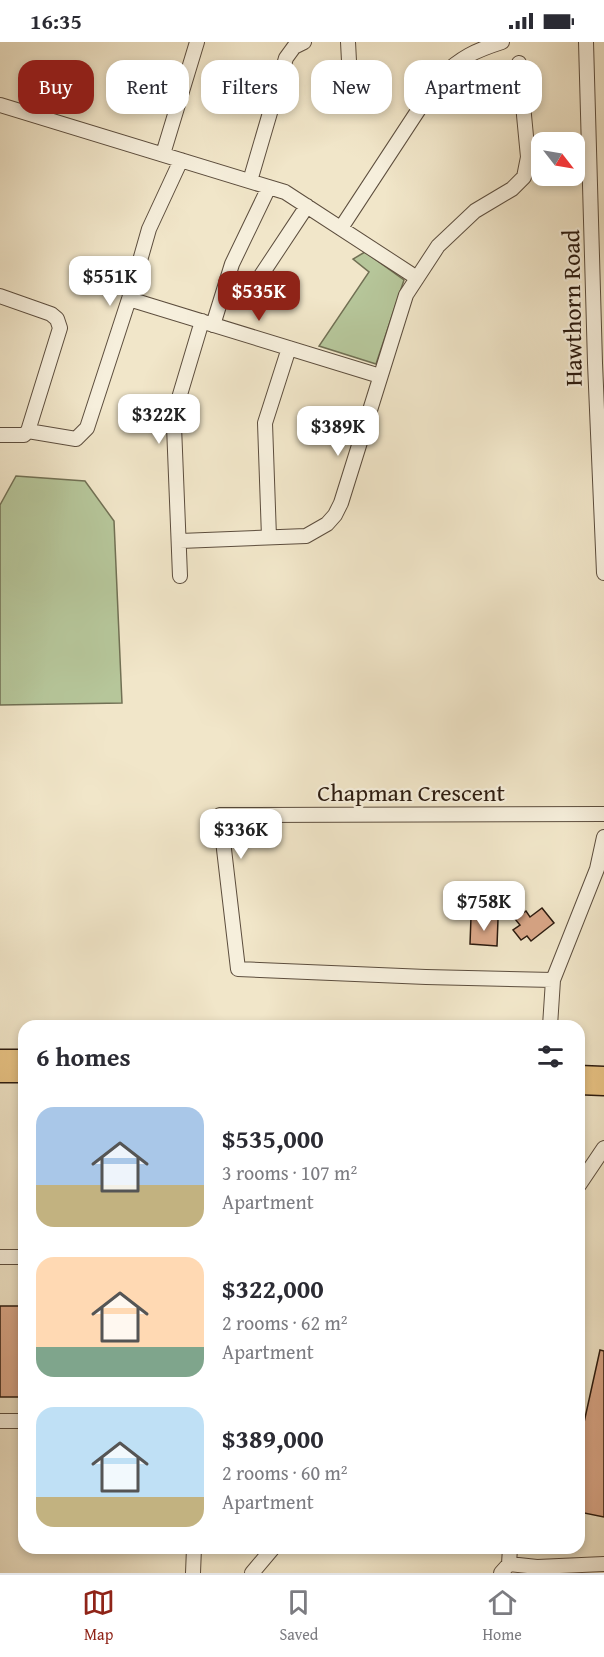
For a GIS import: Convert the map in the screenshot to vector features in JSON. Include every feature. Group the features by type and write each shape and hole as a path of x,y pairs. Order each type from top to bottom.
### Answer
{"main road":[{"path":"0,1058 18,1058"},
{"path":"0,1074 18,1074"},
{"path":"585,1074 604,1076"},
{"path":"585,1086 604,1087"}],"street":[{"path":"163,154 197,42"},
{"path":"250,181 286,58 294,47 304,42"},
{"path":"348,42 349,60"},
{"path":"341,228 440,77 474,51 502,42"},
{"name":"Hawthorn Road","path":"586,42 595,363 604,573"},
{"path":"0,105 285,192 417,278"},
{"path":"180,541 306,536 327,524 335,515 341,503 406,295 438,246 474,211 512,189 524,177 528,157 524,114"},
{"path":"0,435 26,433 76,439 87,428 149,229 181,160"},
{"path":"180,576 174,426 176,408 207,323 224,291 232,264 269,187"},
{"path":"256,283 307,206"},
{"path":"224,291 260,302"},
{"path":"0,296 51,314 57,319 60,328 26,433"},
{"path":"129,299 380,376"},
{"path":"269,537 265,423 289,348"},
{"name":"Chapman Crescent","path":"553,980 238,969 220,815 604,814"},
{"path":"550,1020 553,980 597,869 604,837"},
{"path":"585,1176 604,1148"},
{"path":"0,1257 18,1257"},
{"path":"0,1420 18,1421"},
{"path":"193,1573 194,1554"},
{"path":"252,1573 268,1554"},
{"path":"509,1554 505,1569 537,1570 604,1564"}],"green space":[{"path":"365,252 404,280 376,364 319,346 369,272 353,259"},
{"path":"16,476 85,481 114,521 122,703 0,705 0,505"}],"building":[{"path":"542,908 554,923 531,941 527,936 521,940 513,930 520,925 515,919 526,911 530,917"},
{"path":"471,917 498,919 497,946 470,944"},
{"path":"0,1306 18,1306 18,1397 0,1397"},
{"path":"600,1350 604,1351 604,1517 585,1513 585,1418"}]}
